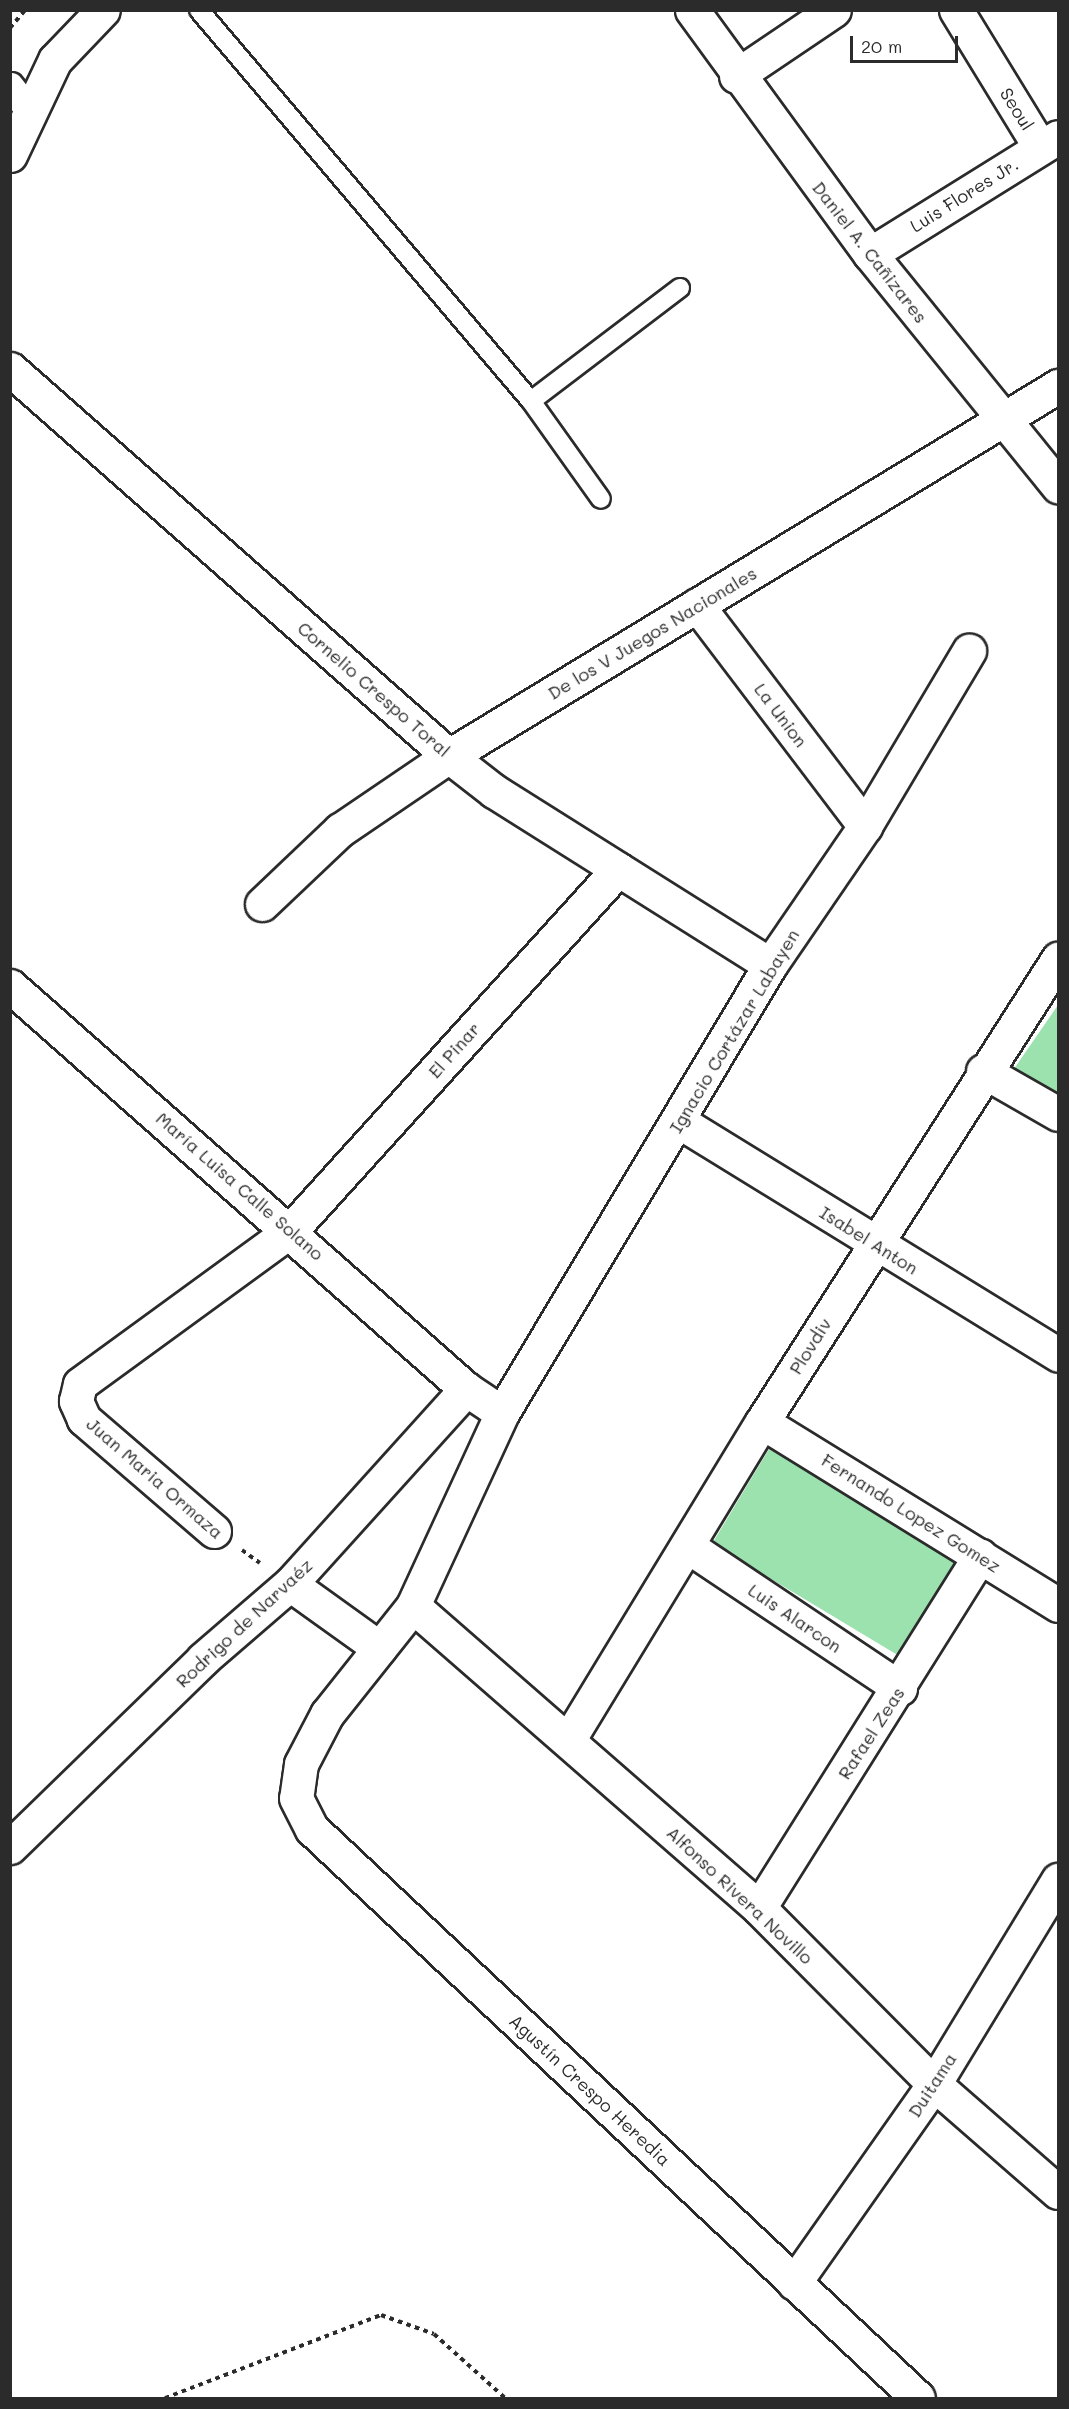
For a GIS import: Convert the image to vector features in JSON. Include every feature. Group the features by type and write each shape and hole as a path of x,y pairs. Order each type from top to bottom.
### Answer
{"street":[{"path":"10,155 55,60 103,10"},
{"name":"Daniel A. Cañizares","path":"692,10 736,76 870,254 1059,486"},
{"path":"736,76 834,10"},
{"name":"Seoul","path":"956,10 1049,142"},
{"path":"10,86 31,112"},
{"name":"Luis Flores Jr.","path":"870,254 1049,142"},
{"name":"Cornelio Crespo Toral","path":"10,369 449,756 618,869 770,965"},
{"name":"De los V Juegos Nacionales","path":"262,904 340,831 449,756 1059,386"},
{"name":"La Union","path":"697,605 865,826"},
{"name":"Ignacio Cortázar Labayen","path":"301,1764 327,1714 413,1606 502,1413 680,1122 770,965 865,826 969,651"},
{"name":"El Pinar","path":"291,1230 618,869"},
{"name":"Plovdiv","path":"569,1739 689,1547 762,1422 983,1071 1059,959"},
{"name":"María Luisa Calle Solano","path":"10,986 291,1230 466,1389"},
{"path":"983,1071 1059,1114"},
{"name":"Isabel Anton","path":"680,1122 875,1244 1059,1355"},
{"name":"Juan Maria Ormaza","path":"214,1531 84,1419 76,1401 80,1384 291,1230"},
{"path":"466,1389 502,1413"},
{"name":"Rodrigo de Narvaéz","path":"10,1847 203,1659 290,1584 466,1389"},
{"name":"Fernando Lopez Gomez","path":"762,1422 1059,1605"},
{"name":"Luis Alarcon","path":"689,1547 900,1688"},
{"name":"Rafael Zeas","path":"759,1908 900,1688 980,1556"},
{"path":"290,1584 379,1648"},
{"name":"Alfonso Rivera Novillo","path":"413,1606 569,1739 759,1908 934,2084 1059,2192"},
{"name":"Agustín Crespo Heredia","path":"301,1764 296,1798 312,1829 918,2398"},
{"name":"Duitama","path":"794,2283 934,2084 1059,1880"}],"lane":[{"path":"199,10 531,401 601,499"},
{"path":"531,401 680,288"}],"path":[{"path":"10,28 25,10"},
{"name":"Juan Maria Ormaza","path":"214,1531 290,1584"},
{"path":"165,2398 381,2315 434,2334 505,2398"}],"green space":[{"path":"1058,1005 1058,1101 1014,1069"},
{"path":"775,1439 966,1554 903,1658 712,1544"}]}
